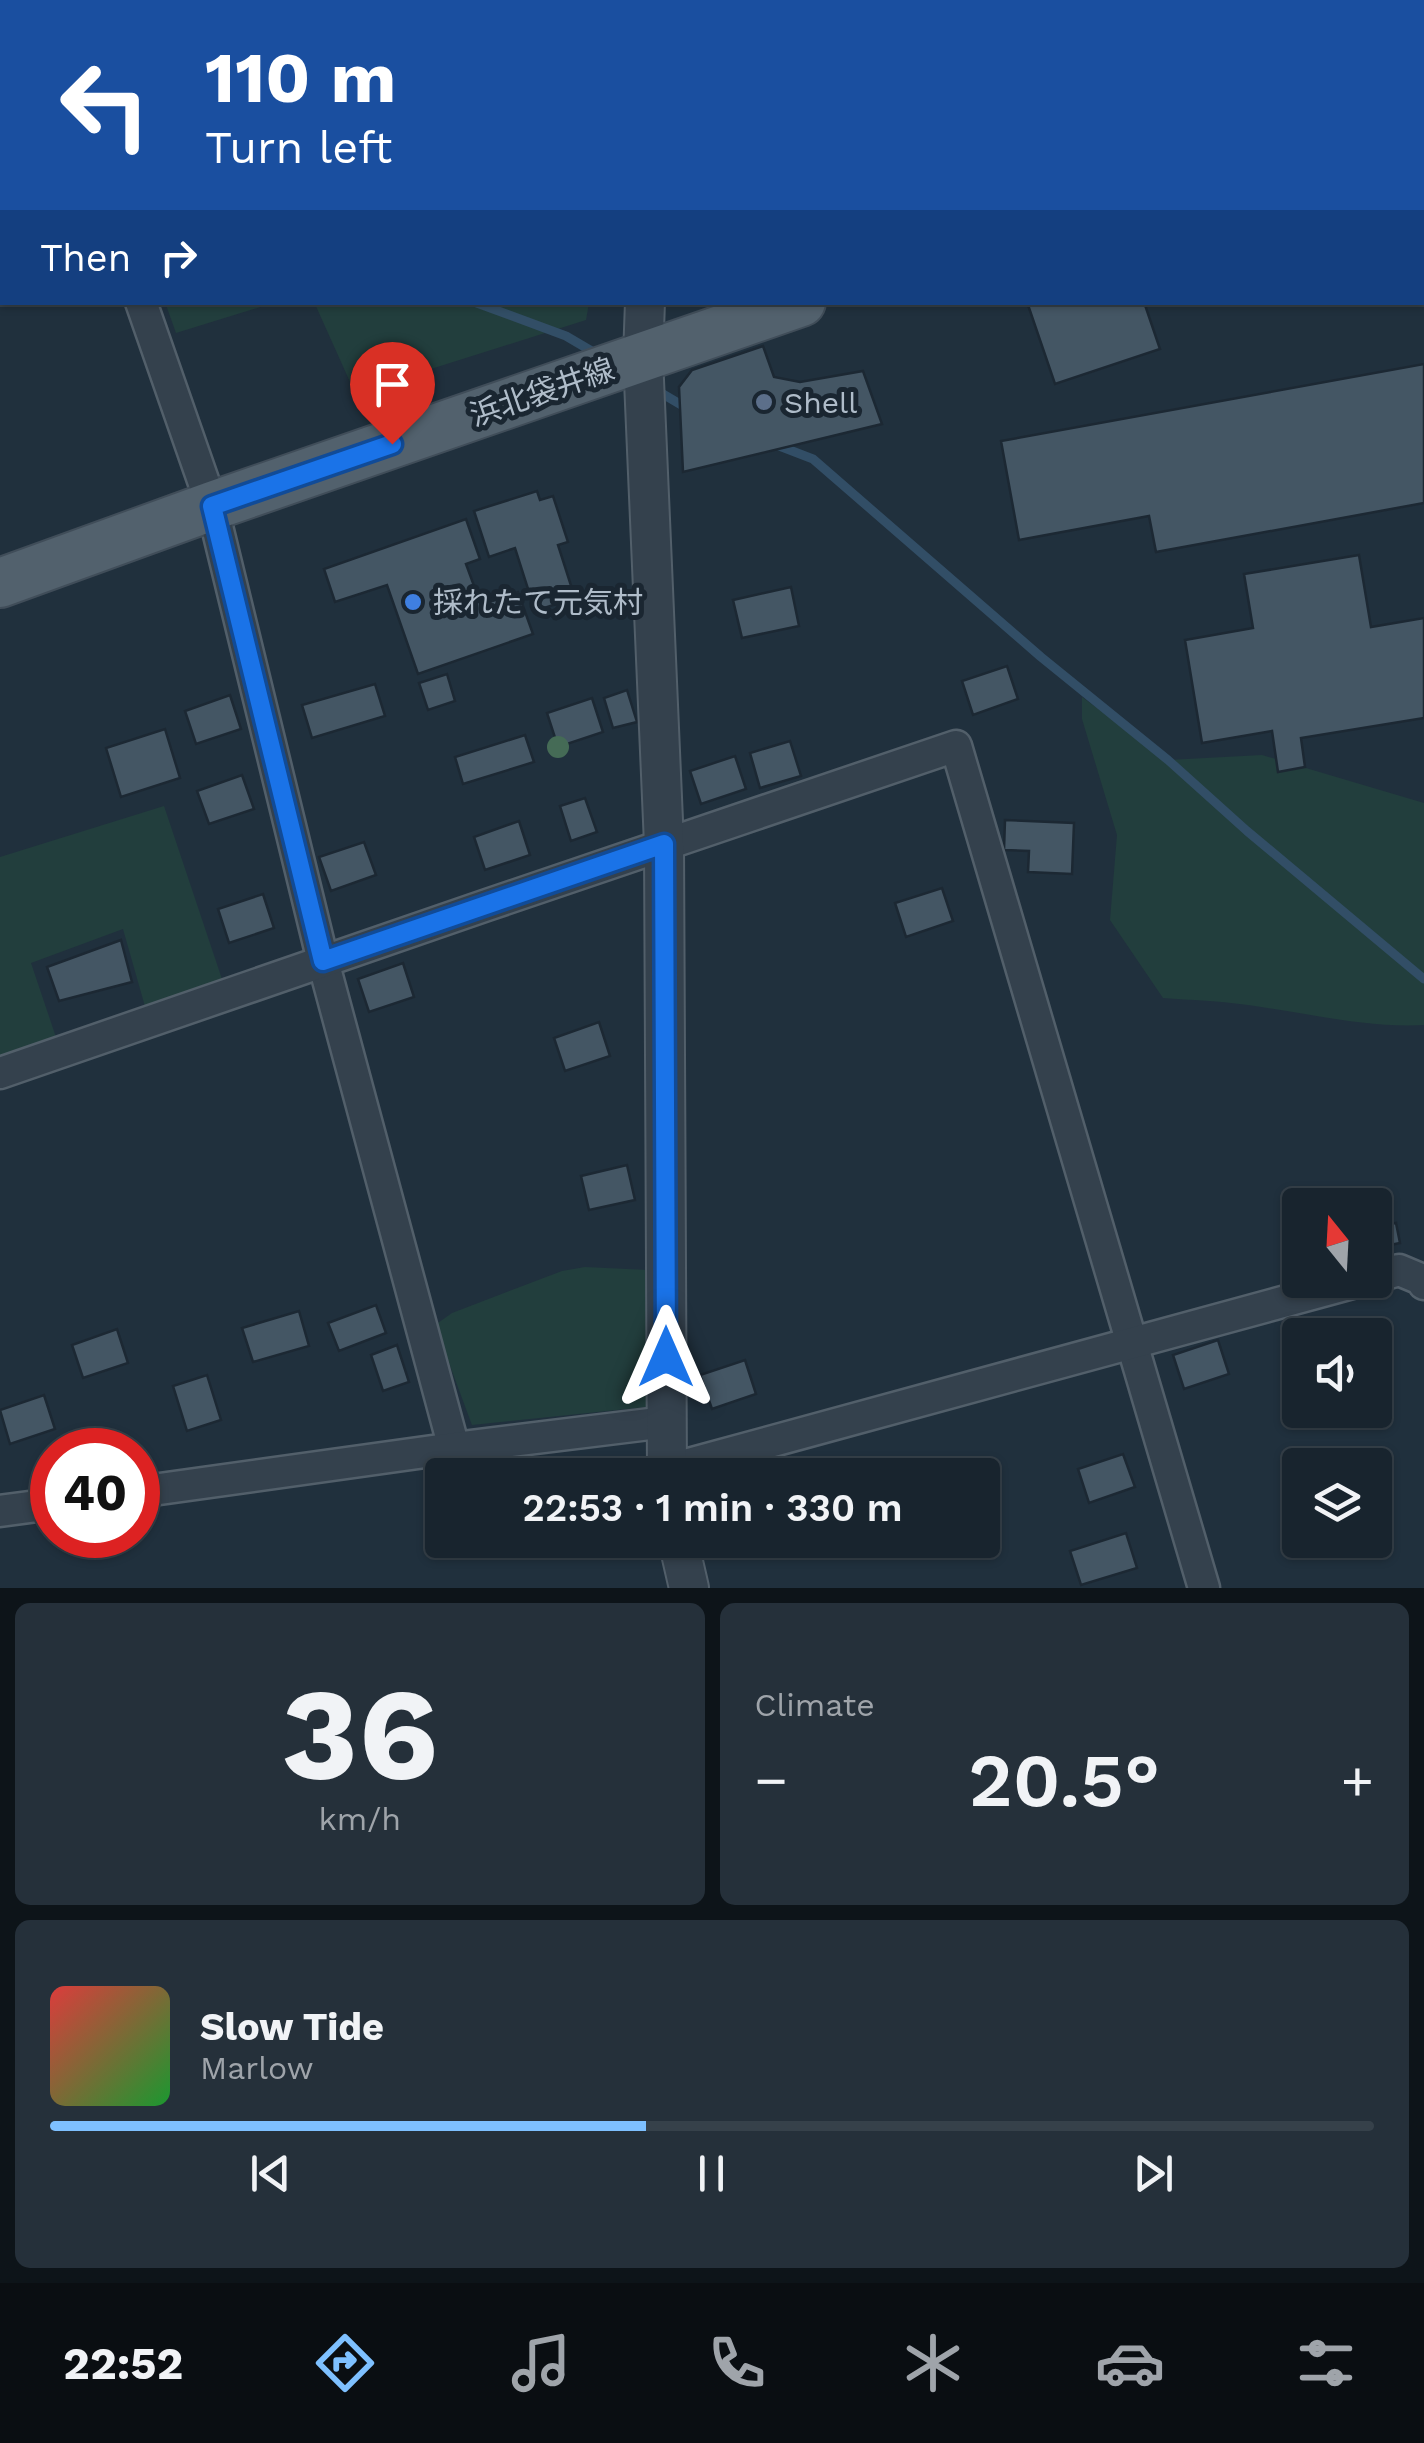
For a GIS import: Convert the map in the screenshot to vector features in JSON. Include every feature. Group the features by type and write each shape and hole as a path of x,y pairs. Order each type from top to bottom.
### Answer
{"main road":[{"name":"浜北袋井線","path":"0,583 792,305"}],"street":[{"path":"141,305 212,506 323,961 454,1448"},
{"path":"645,305 643,357 664,844 667,1458"},
{"path":"0,1074 956,746 1204,1588"},
{"path":"1392,1272 1399,1270 1423,1280 1424,1284"},
{"path":"717,1458 1297,1298"},
{"path":"160,1489 666,1422"},
{"path":"0,1511 30,1507"},
{"path":"682,1558 689,1588"}],"green space":[{"path":"166,305 267,305 176,333"},
{"path":"315,305 589,305 586,320 355,393"},
{"path":"1082,697 1168,760 1262,755 1424,803 1424,1025 1358,1022 1237,1004 1163,998 1110,920 1117,835 1082,719"},
{"path":"164,806 227,994 146,1010 123,929 31,963 61,1052 0,1073 0,857"},
{"path":"585,1267 648,1270 646,1407 472,1425 435,1325 452,1313 562,1271"}],"building":[{"path":"1028,305 1145,305 1160,349 1055,384"},
{"path":"763,346 774,377 800,382 863,371 882,424 683,472 679,387 692,370"},
{"path":"1424,364 1424,503 1156,552 1149,516 1019,540 1001,441"},
{"path":"537,491 540,500 553,496 568,542 558,545 575,598 535,611 515,548 489,557 474,511"},
{"path":"466,519 480,559 466,564 481,605 518,592 533,634 418,674 387,585 335,602 324,569"},
{"path":"1359,555 1371,627 1424,618 1424,718 1301,738 1305,767 1278,772 1272,731 1202,743 1185,640 1253,628 1244,574"},
{"path":"791,587 799,626 742,638 733,600"},
{"path":"1007,666 1018,699 973,715 962,681"},
{"path":"447,674 455,701 428,710 419,683"},
{"path":"375,684 385,716 312,738 302,705"},
{"path":"627,690 637,722 613,728 604,698"},
{"path":"230,695 241,729 196,744 185,711"},
{"path":"592,698 603,732 558,747 547,713"},
{"path":"165,729 180,778 121,797 106,748"},
{"path":"525,735 534,762 463,784 455,757"},
{"path":"790,741 801,776 760,788 750,753"},
{"path":"735,756 746,789 701,804 690,771"},
{"path":"242,775 254,809 209,824 197,791"},
{"path":"585,798 597,832 571,841 560,806"},
{"path":"1005,820 1074,823 1072,874 1028,872 1029,851 1004,850"},
{"path":"519,821 530,855 485,870 474,837"},
{"path":"364,842 376,875 331,891 319,857"},
{"path":"942,888 953,921 906,937 895,903"},
{"path":"263,894 274,928 229,943 218,909"},
{"path":"121,940 132,982 59,1001 47,967"},
{"path":"403,963 414,997 369,1012 358,979"},
{"path":"599,1022 610,1056 565,1071 554,1038"},
{"path":"627,1165 635,1200 589,1210 581,1176"},
{"path":"1396,1223 1400,1243 1392,1245 1392,1224"},
{"path":"376,1305 386,1333 339,1351 328,1323"},
{"path":"299,1311 309,1346 253,1362 242,1328"},
{"path":"117,1329 128,1363 83,1378 72,1345"},
{"path":"1218,1340 1229,1374 1184,1389 1173,1355"},
{"path":"397,1345 409,1382 383,1391 371,1355"},
{"path":"745,1360 756,1394 712,1409 700,1375"},
{"path":"207,1375 221,1420 187,1431 173,1386"},
{"path":"44,1395 55,1428 30,1428 30,1437 10,1444 0,1410"},
{"path":"1123,1454 1135,1487 1089,1503 1078,1469"},
{"path":"1126,1533 1137,1568 1081,1585 1070,1551"}],"waterway":[{"path":"482,305 566,336 600,356"},
{"path":"656,390 690,410"},
{"path":"774,444 813,459 1041,657 1424,979"}],"place":[{"name":"Shell","path":"764,402"},
{"name":"採れたて元気村","path":"413,602"}],"route":[{"path":"392,444 212,506 323,961 664,844 666,1357"}]}
